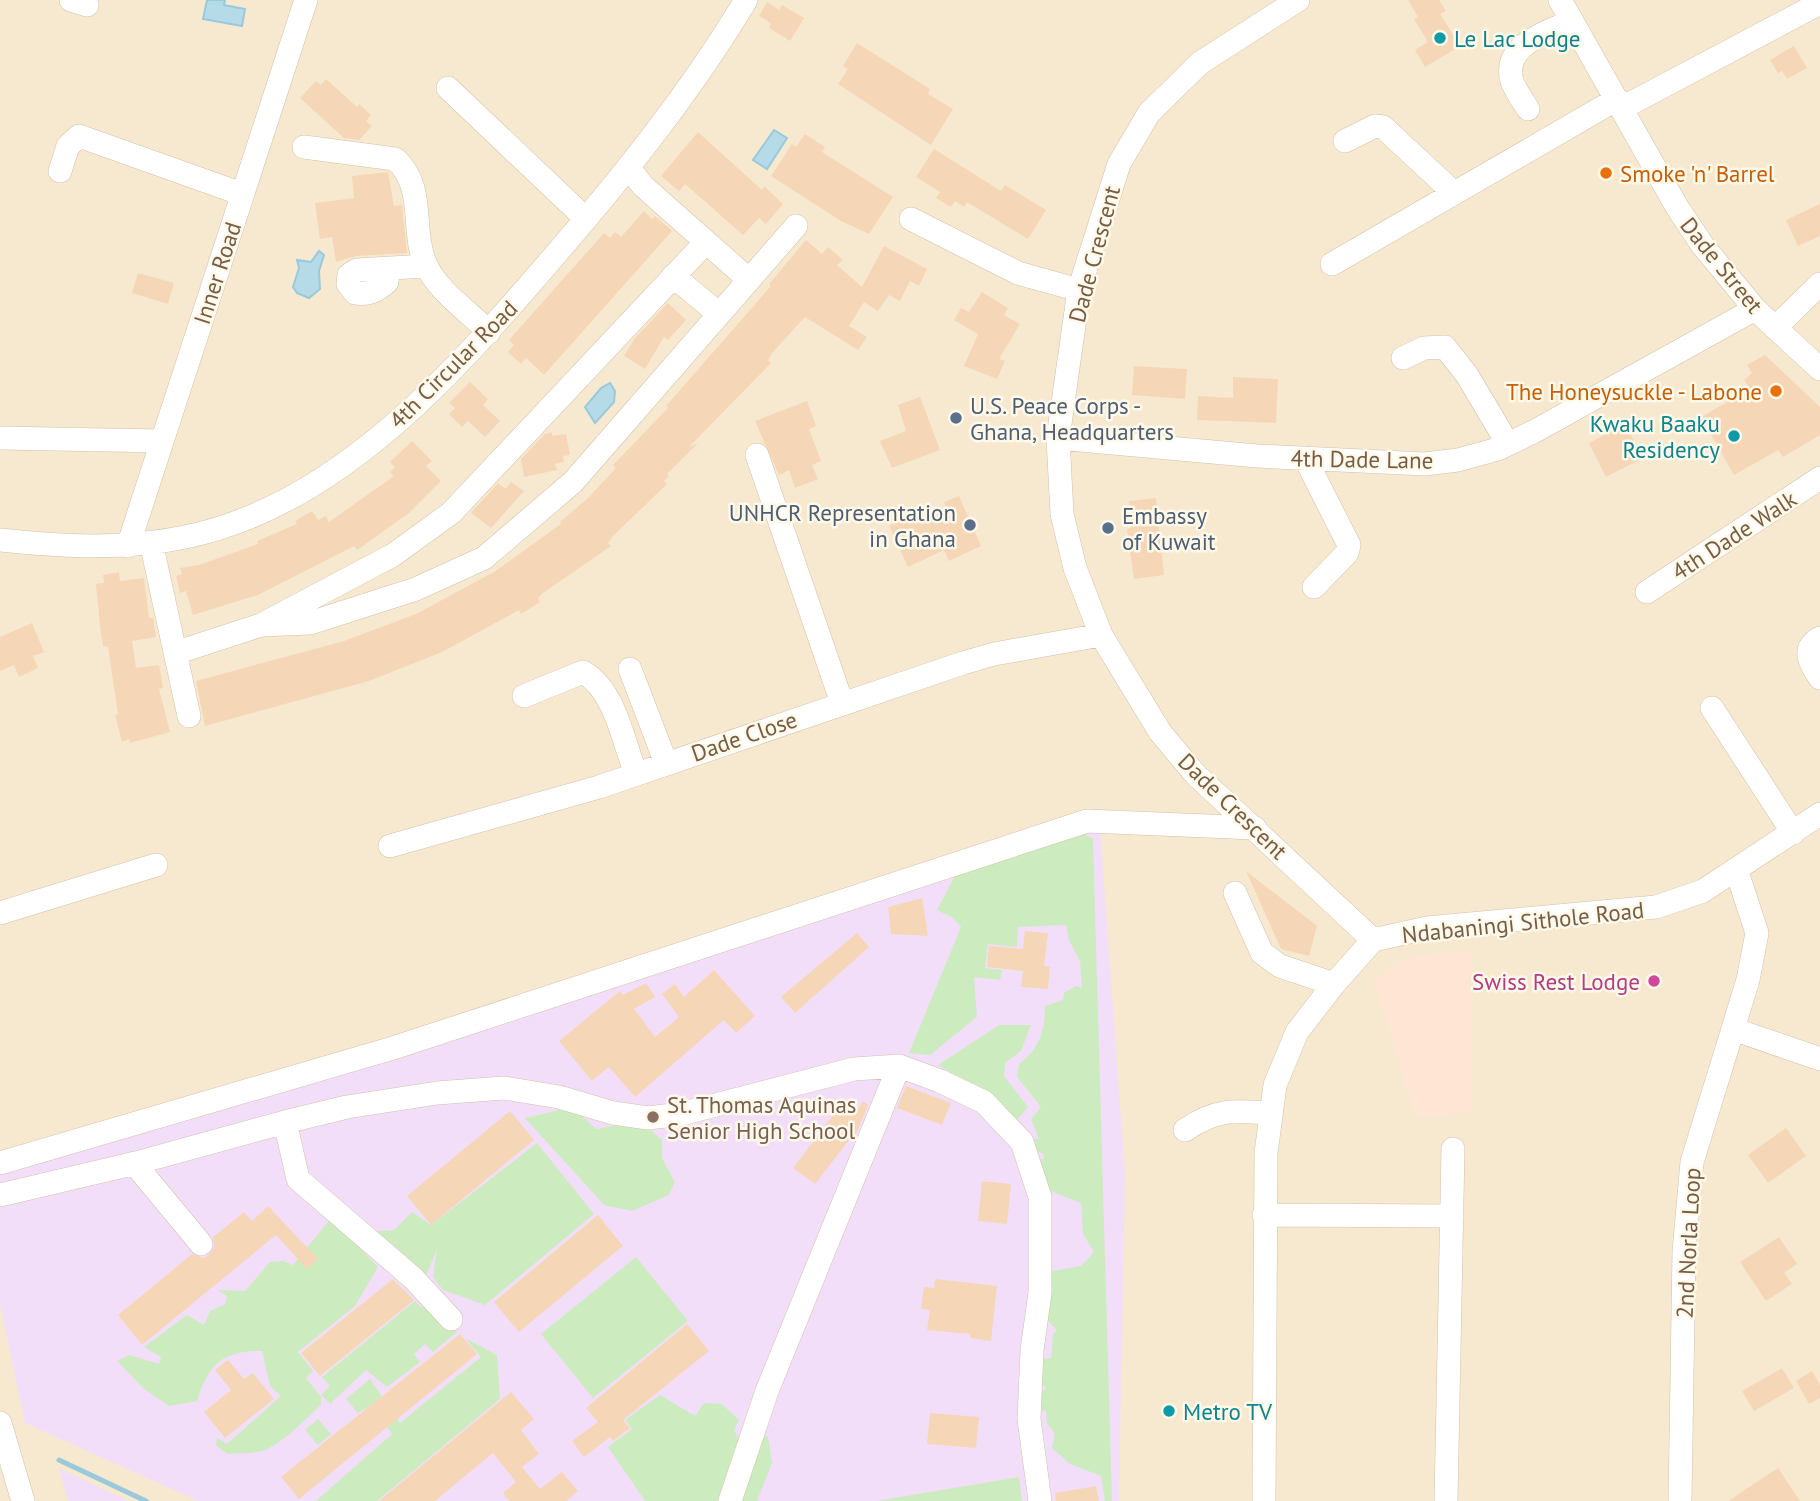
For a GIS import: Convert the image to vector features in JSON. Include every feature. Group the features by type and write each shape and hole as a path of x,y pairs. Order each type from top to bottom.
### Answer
{"street":[{"name":"Inner Road","path":"128,546 306,0"},
{"name":"4th Circular Road","path":"0,540 128,546 191,536 258,512 328,475 407,416 489,332 629,167 746,0"},
{"name":"Dade Crescent","path":"1298,0 1200,63 1149,113 1119,164 1079,290 1058,438 1062,514 1075,568 1101,635 1160,732 1195,774 1373,940"},
{"path":"1332,264 1454,193 1620,104 1820,3"},
{"path":"1528,109 1512,81 1511,62 1526,42 1568,7"},
{"name":"Dade Street","path":"1568,7 1677,207 1726,275 1755,309 1820,369"},
{"path":"447,88 586,219"},
{"path":"1345,141 1375,126 1383,127 1454,193"},
{"path":"60,171 68,145 79,136 242,194"},
{"path":"304,147 395,159 407,170 413,186 426,266 439,283 489,332"},
{"path":"629,167 643,186 748,279"},
{"path":"911,219 1018,273 1079,290"},
{"path":"261,625 310,623 415,589 484,558 533,520 573,482 796,226"},
{"path":"175,653 261,625 393,555 451,513 706,242"},
{"path":"388,270 426,266"},
{"path":"673,276 718,313"},
{"path":"1775,328 1820,284"},
{"name":"4th Dade Lane","path":"1058,438 1305,458 1426,464 1458,460 1508,444 1755,309"},
{"path":"1404,358 1424,348 1445,347 1467,375 1508,444"},
{"path":"0,438 162,441"},
{"path":"757,455 842,703"},
{"path":"1305,458 1349,545 1347,553 1314,587"},
{"name":"4th Dade Walk","path":"1647,592 1820,478"},
{"path":"151,542 189,716"},
{"path":"393,555 415,589"},
{"name":"Dade Close","path":"390,846 635,774 994,654 1101,635"},
{"path":"1820,638 1813,642 1808,662 1820,678"},
{"path":"630,668 666,763"},
{"path":"524,696 583,671 597,680 635,774"},
{"path":"1712,708 1793,833"},
{"name":"Ndabaningi Sithole Road","path":"1264,1501 1264,1216 1266,1153 1271,1113 1275,1085 1297,1032 1334,984 1373,940 1427,928 1656,907 1703,891 1737,872 1820,814"},
{"path":"0,1163 393,1048 1087,821 1255,828"},
{"path":"0,913 156,865"},
{"name":"2nd Norla Loop","path":"1679,1501 1684,1251 1692,1162 1748,980 1757,933 1737,872"},
{"path":"1235,893 1262,953 1280,966 1334,984"},
{"path":"1733,1029 1820,1059"},
{"path":"730,1501 767,1391 899,1066"},
{"path":"0,1195 134,1163 285,1122 424,1095 504,1088 559,1097 613,1114 648,1118 681,1114 853,1069 899,1066 940,1081 984,1102 1022,1142 1040,1197 1040,1293 1032,1350 1029,1419 1040,1501"},
{"path":"1185,1130 1201,1119 1227,1110 1271,1113"},
{"path":"285,1122 298,1179 413,1278 451,1319"},
{"path":"1446,1501 1453,1149"},
{"path":"134,1163 201,1244"},
{"path":"1264,1216 1452,1216"},
{"path":"0,1423 6,1468 23,1501"}],"shaded area":[{"path":"0,0 1820,0 1820,1501 0,1501"},
{"name":"St. Thomas Aquinas Senior High School","path":"1100,828 1125,1173 1119,1501 198,1501 25,1423 0,1305 0,1170"},
{"path":"1471,950 1471,1113 1415,1117 1374,979 1408,958"},
{"path":"59,1468 128,1501 68,1501"}],"green space":[{"path":"1080,831 1093,839 1112,1501 1105,1501 1101,1476 1070,1464 1052,1448 1053,1432 1047,1424 1046,1411 1038,1409 1036,1394 1046,1389 1041,1382 1042,1359 1051,1358 1053,1334 1057,1331 1046,1318 1047,1272 1081,1266 1094,1252 1083,1234 1081,1203 1038,1186 1033,1161 1044,1159 1043,1154 1028,1145 1028,1139 1039,1139 1031,1119 1041,1107 1017,1077 1019,1064 1039,1039 1044,1024 1045,1006 1063,1000 1064,993 1076,986 1082,988 1080,961 1069,940 1066,925 1018,927 1017,947 988,944 985,968 1002,970 1000,980 974,977 977,1017 930,1055 909,1053 961,927 953,918 937,910 958,870 996,863"},
{"path":"999,1025 1031,1025 1021,1051 1005,1063 1004,1076 1028,1107 1017,1120 978,1088 938,1065"},
{"path":"572,1107 596,1129 640,1121 662,1140 662,1158 675,1182 669,1195 632,1211 604,1205 525,1118"},
{"path":"537,1143 594,1214 485,1305 443,1290 433,1277 437,1249 425,1278 362,1248 378,1231 394,1230 412,1212 431,1225"},
{"path":"331,1218 378,1267 355,1306 298,1352 313,1371 306,1378 321,1397 321,1405 272,1447 256,1452 227,1454 216,1445 217,1438 227,1444 281,1396 270,1386 262,1351 227,1357 212,1369 197,1401 169,1406 144,1389 117,1361 129,1355 159,1364 161,1357 144,1347 187,1315 204,1325 210,1311 225,1304 227,1296 218,1290 245,1291 270,1262 283,1261 293,1265"},
{"path":"636,1257 688,1321 593,1398 541,1334"},
{"path":"432,1300 457,1332 433,1352 425,1344 414,1354 420,1362 387,1387 366,1370 330,1404 321,1395 330,1386 322,1377 415,1301 422,1308"},
{"path":"465,1338 497,1355 500,1399 377,1501 316,1501 392,1434 376,1411 387,1404 400,1423 481,1357"},
{"path":"370,1379 383,1398 358,1413 346,1399"},
{"path":"660,1395 695,1416 704,1403 722,1404 739,1420 734,1430 741,1443 768,1436 772,1463 757,1501 645,1501 608,1447 632,1429 625,1420"},
{"path":"318,1419 331,1434 318,1445 305,1430"},
{"path":"1019,1477 1022,1501 876,1501"}],"water":[{"path":"207,0 225,0 224,5 245,9 242,26 203,19"},
{"path":"774,130 787,138 767,169 753,160"},
{"path":"319,251 324,255 319,271 320,289 309,298 297,293 293,287 299,268 297,260 311,262"},
{"path":"610,383 615,391 614,402 595,423 585,407 601,388"}],"building":[{"name":"Le Lac Lodge","path":"1408,0 1439,0 1446,11 1440,14 1460,46 1425,67 1415,50 1428,42 1414,19 1418,17"},
{"path":"767,2 779,10 782,5 804,18 790,41 769,28 771,23 759,16"},
{"path":"857,43 930,89 928,94 953,109 931,145 838,84 848,69 843,66"},
{"path":"1794,46 1807,68 1787,79 1782,71 1778,73 1770,60"},
{"path":"326,79 357,107 359,104 371,115 366,121 372,126 359,140 344,138 300,98 316,81 321,85"},
{"path":"698,132 762,190 764,186 783,204 766,224 759,218 743,235 685,184 679,191 661,176"},
{"path":"805,134 825,147 822,152 893,197 869,234 841,221 771,176 792,144 796,147"},
{"path":"934,149 1001,191 1005,185 1046,210 1028,239 967,202 964,207 955,201 951,207 936,198 940,192 916,177"},
{"path":"388,172 394,206 402,205 407,253 356,256 336,262 332,237 320,239 315,203 354,198 352,176"},
{"path":"1820,204 1820,236 1798,246 1786,220"},
{"path":"644,211 652,219 655,216 672,231 544,375 526,358 521,364 508,352 514,345 509,340 604,233 610,238 615,232 621,237"},
{"path":"806,240 822,254 828,247 843,260 837,265 862,287 884,246 927,269 919,286 910,281 900,301 889,295 878,311 864,302 849,326 867,337 858,350 805,317 772,353 768,360 771,363 689,447 698,443 667,474 669,476 664,481 667,484 613,536 608,543 611,546 543,593 538,598 540,602 521,614 519,610 442,652 369,681 205,726 196,681 344,641 416,614 494,572 561,524 560,522 588,498 616,468 613,465 668,408 666,406 771,286 769,284"},
{"path":"138,273 174,283 168,304 132,293"},
{"path":"982,292 1008,308 1004,315 1020,324 999,359 1005,361 997,379 964,366 978,334 954,320 961,308 969,312"},
{"path":"668,303 686,320 668,340 664,337 645,369 624,356 635,338"},
{"path":"1765,355 1820,407 1820,435 1783,457 1778,450 1734,475 1701,417 1750,389 1744,380 1752,373 1747,365"},
{"path":"1134,366 1187,369 1185,399 1132,395"},
{"path":"1233,377 1278,379 1276,423 1197,420 1198,396 1233,398"},
{"path":"470,382 488,399 483,405 500,421 485,437 468,421 462,427 449,414 455,408 449,403"},
{"path":"920,397 940,450 892,468 880,441 906,431 898,405"},
{"path":"807,401 816,426 809,429 821,461 812,465 818,479 795,488 789,470 779,475 755,421"},
{"path":"1625,424 1643,458 1606,477 1589,443"},
{"path":"552,432 552,436 566,434 570,455 563,456 564,462 555,464 557,470 524,477 521,459 545,434"},
{"path":"412,441 432,461 426,466 441,481 409,513 357,550 354,546 258,595 193,615 186,591 180,593 176,576 182,574 180,568 199,565 258,544 257,541 297,524 295,521 312,511 318,520 326,516 329,522 394,476 390,472 395,467 390,462"},
{"path":"511,482 524,491 491,528 471,513 498,483 506,489"},
{"path":"959,496 981,546 949,561 944,550 908,567 889,526 914,514 918,521 946,508 944,502"},
{"path":"1156,498 1164,575 1134,579 1127,529 1131,528 1129,501"},
{"path":"119,572 120,581 144,578 149,618 153,618 156,637 132,641 136,668 159,665 163,688 159,689 170,732 130,743 129,739 122,742 115,715 118,714 108,647 103,646 96,584 104,583 103,575"},
{"path":"32,623 44,652 33,656 38,668 19,677 14,665 0,671 0,637"},
{"path":"1246,871 1317,926 1309,956 1281,949"},
{"path":"922,898 928,936 891,934 888,907"},
{"path":"1025,931 1048,933 1044,966 1050,967 1048,989 1021,987 1023,971 987,967 989,946 1023,949"},
{"path":"857,933 869,947 795,1013 781,997"},
{"path":"714,970 755,1016 736,1033 724,1020 635,1097 609,1067 592,1081 559,1041 620,991 623,995 646,983 655,997 634,1009 655,1037 679,1017 662,994 675,984 684,997"},
{"path":"906,1086 951,1103 942,1125 897,1108"},
{"path":"863,1101 868,1105 855,1137 853,1135 815,1184 793,1168 840,1106 854,1114"},
{"path":"510,1111 534,1140 431,1225 407,1196"},
{"path":"1786,1128 1806,1156 1768,1183 1748,1155"},
{"path":"982,1181 1011,1184 1007,1224 978,1221"},
{"path":"268,1206 318,1259 307,1269 276,1235 142,1345 118,1315 192,1254 203,1258 209,1255 214,1248 213,1237 244,1212 252,1221"},
{"path":"598,1215 623,1246 519,1332 494,1302"},
{"path":"1779,1237 1797,1264 1784,1273 1792,1284 1766,1301 1740,1262"},
{"path":"393,1279 414,1300 320,1376 301,1353"},
{"path":"935,1279 997,1286 991,1341 970,1338 970,1334 927,1330 930,1310 921,1309 924,1287 934,1288"},
{"path":"687,1324 709,1351 623,1420 630,1428 613,1441 610,1437 584,1457 572,1441 598,1422 586,1408"},
{"path":"460,1334 477,1354 299,1499 281,1477"},
{"path":"228,1360 244,1379 253,1373 274,1399 225,1438 204,1412 231,1390 215,1370"},
{"path":"1782,1368 1794,1388 1754,1411 1742,1391"},
{"path":"1812,1371 1820,1385 1820,1398 1809,1404 1796,1381"},
{"path":"511,1392 534,1419 521,1430 539,1454 522,1467 540,1489 562,1472 578,1491 566,1501 509,1501 503,1493 516,1482 493,1453 435,1501 379,1501"},
{"path":"930,1413 979,1417 976,1448 927,1444"},
{"path":"1778,1468 1800,1501 1728,1501"},
{"path":"1096,1486 1099,1501 1056,1501 1055,1493"}],"waterway":[{"path":"59,1460 146,1501"}],"place":[{"name":"Le Lac Lodge","path":"1440,38"},
{"name":"Smoke 'n' Barrel","path":"1606,173"},
{"name":"The Honeysuckle - Labone","path":"1776,391"},
{"name":"U.S. Peace Corps - Ghana, Headquarters","path":"956,418"},
{"name":"Kwaku Baaku Residency","path":"1734,436"},
{"name":"UNHCR Representation in Ghana","path":"970,525"},
{"name":"Embassy of Kuwait","path":"1108,528"},
{"name":"Swiss Rest Lodge","path":"1654,981"},
{"name":"St. Thomas Aquinas Senior High School","path":"653,1117"},
{"name":"Metro TV","path":"1169,1411"}]}
